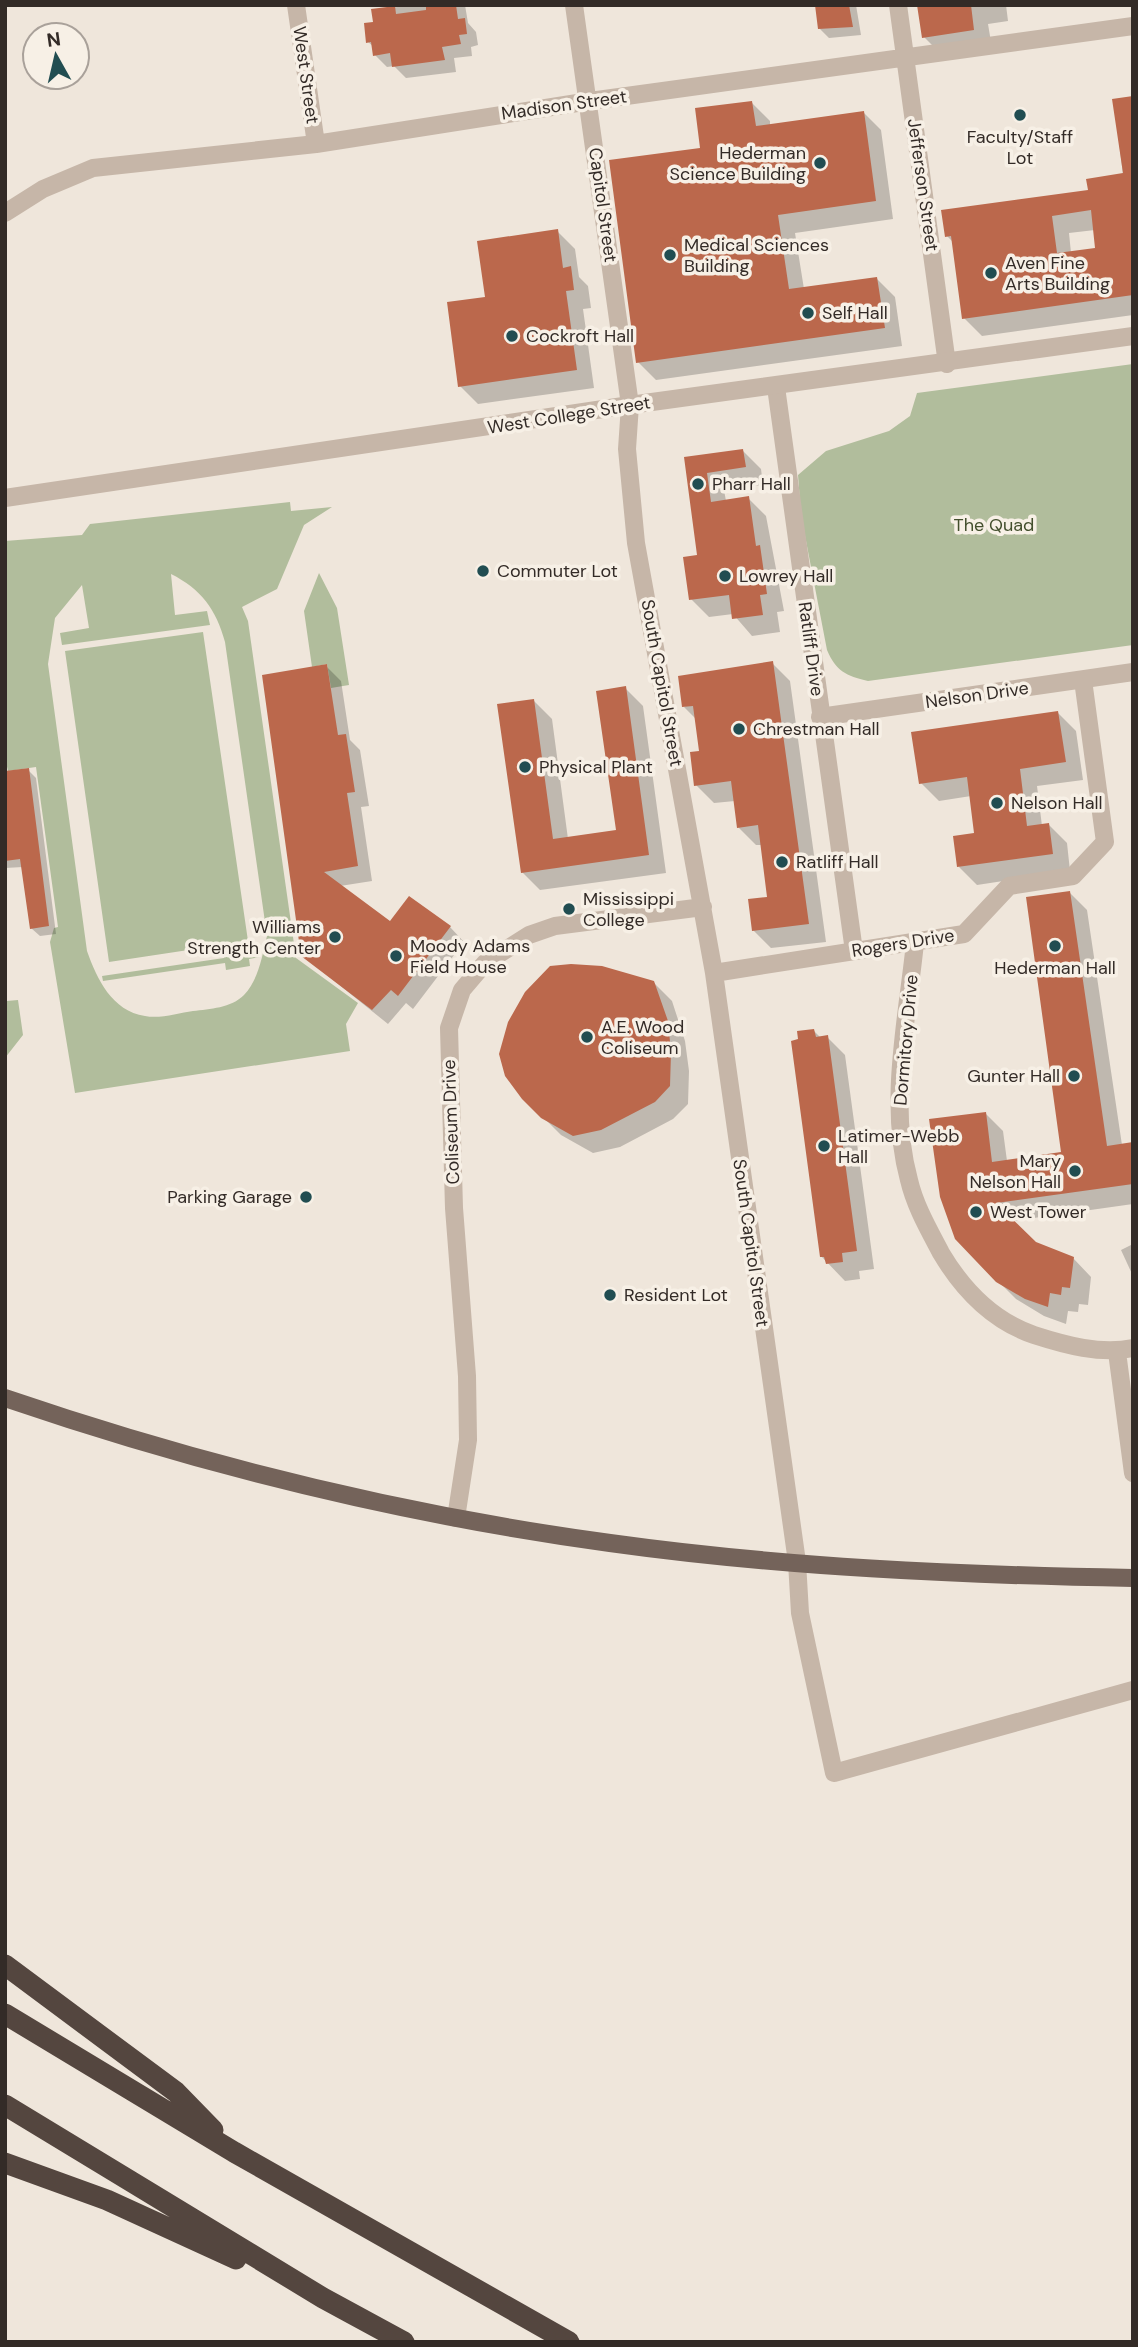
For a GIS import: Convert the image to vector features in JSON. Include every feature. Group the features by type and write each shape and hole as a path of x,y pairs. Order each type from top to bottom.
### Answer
{"highway":[{"path":"5,1965 176,2092 234,2152"},
{"path":"5,2014 234,2152 569,2342"},
{"path":"5,2105 323,2298 404,2342"},
{"path":"5,2163 107,2200 323,2298"}],"main road":[{"path":"5,1398 78,1423 230,1467 456,1518 611,1544 797,1562 994,1575 1133,1578"}],"street":[{"name":"West Street","path":"296,5 316,144"},
{"name":"Capitol Street","path":"574,5 590,101 630,405"},
{"name":"Jefferson Street","path":"898,5 947,364"},
{"name":"Madison Street","path":"5,213 43,190 93,167 316,144 590,101 906,60 1133,26"},
{"name":"West College Street","path":"5,498 630,405 947,364 1133,336"},
{"name":"Ratliff Drive","path":"775,387 854,951"},
{"name":"South Capitol Street","path":"630,405 627,449 636,543 703,907 797,1562 800,1613 834,1773 1133,1690"},
{"name":"Nelson Drive","path":"820,717 1133,672"},
{"name":"Rogers Drive","path":"713,973 964,934 1009,886 1073,876 1105,842 1083,680"},
{"name":"Coliseum Drive","path":"456,1518 468,1440 467,1376 454,1208 449,1028 462,990 485,963 529,935 555,926 703,907"},
{"name":"Dormitory Drive","path":"915,943 900,1090 900,1131 909,1181 927,1227 950,1268 977,1301 1011,1327 1062,1344 1125,1350"},
{"path":"1125,1350 1133,1474"}],"green space":[{"name":"The Quad","path":"1133,364 1133,645 868,681 848,675 838,668 827,650 801,515 798,475 826,451 889,431 910,416 917,393"},
{"path":"290,502 291,511 332,507 304,525 277,589 242,607 248,621 296,958 358,1003 346,1024 350,1051 75,1093 50,942 54,928 58,927 36,767 8,771 5,758 5,541 82,535 90,524","holes":["171,574 206,601 225,642 267,936 257,975 239,999 213,1008 151,1017 133,1013 115,1001 101,983 87,951 48,664 55,618 82,585 89,628 60,633 62,645 210,625 207,611 175,615"]},
{"path":"319,573 337,608 349,685 331,688 327,664 312,667 304,611"},
{"path":"203,632 248,941 109,962 65,651"},
{"path":"247,948 249,954 260,953 260,957 249,959 250,966 226,970 225,963 103,981 102,976 224,958 224,951"},
{"path":"5,988 7,1001 18,1000 23,1035 5,1058"}],"building":[{"path":"426,5 456,5 458,19 465,18 467,34 459,35 461,44 442,47 445,60 392,67 390,53 373,56 371,42 366,43 364,23 373,22 371,9 395,6 396,14 426,10"},
{"path":"815,5 849,5 853,27 818,29"},
{"path":"917,5 971,5 974,30 922,38"},
{"path":"1133,96 1133,295 962,319 951,236 945,237 941,210 1088,190 1086,179 1123,173 1112,99","holes":["1091,210 1095,248 1057,253 1052,216"]},
{"path":"752,101 756,126 864,111 876,201 778,215 789,289 877,277 885,328 636,363 609,160 700,148 695,108"},
{"name":"Cockroft Hall","path":"558,229 563,268 571,266 574,290 566,291 577,370 458,387 447,302 485,297 477,241"},
{"path":"743,449 746,467 707,473 711,502 749,496 756,546 760,545 767,594 760,595 763,615 732,619 729,595 689,600 683,557 697,555 684,457"},
{"path":"773,661 809,924 752,931 748,899 767,897 758,825 737,828 731,781 694,786 690,752 699,751 693,706 682,707 678,676"},
{"path":"327,664 338,735 346,734 355,792 347,793 358,866 324,872 390,921 409,896 451,926 398,996 391,990 372,1010 301,956 262,675"},
{"name":"Physical Plant","path":"626,686 649,855 521,873 497,704 534,699 553,839 616,830 596,691"},
{"name":"Nelson Hall","path":"1058,711 1066,762 1020,769 1027,826 1049,823 1053,854 957,867 953,836 974,833 967,777 919,784 911,732"},
{"path":"29,768 49,926 30,929 20,859 5,861 5,771"},
{"path":"1070,891 1107,1146 1133,1142 1133,1184 996,1203 1036,1242 1074,1257 1070,1288 1062,1287 1061,1295 1050,1293 1048,1307 1025,1299 996,1282 955,1239 940,1197 929,1119 986,1112 992,1162 1061,1152 1026,897"},
{"name":"A.E. Wood Coliseum","path":"550,966 602,966 654,981 668,1021 671,1052 670,1086 655,1102 601,1130 573,1136 541,1118 522,1099 505,1076 499,1054 508,1022 525,992"},
{"name":"Latimer-Webb Hall","path":"814,1029 816,1037 828,1035 857,1251 842,1253 843,1262 826,1264 824,1257 820,1257 791,1041 798,1039 797,1031"}],"place":[{"name":"Faculty/Staff Lot","path":"1020,115"},
{"name":"Hederman Science Building","path":"820,163"},
{"name":"Medical Sciences Building","path":"670,255"},
{"name":"Aven Fine Arts Building","path":"991,273"},
{"name":"Self Hall","path":"808,313"},
{"name":"Cockroft Hall","path":"512,336"},
{"name":"Pharr Hall","path":"698,484"},
{"name":"Commuter Lot","path":"483,571"},
{"name":"Lowrey Hall","path":"725,576"},
{"name":"Chrestman Hall","path":"739,729"},
{"name":"Physical Plant","path":"525,767"},
{"name":"Nelson Hall","path":"997,803"},
{"name":"Ratliff Hall","path":"782,862"},
{"name":"Mississippi College","path":"569,909"},
{"name":"Williams Strength Center","path":"335,937"},
{"name":"Hederman Hall","path":"1055,946"},
{"name":"Moody Adams Field House","path":"396,956"},
{"name":"A.E. Wood Coliseum","path":"587,1037"},
{"name":"Gunter Hall","path":"1074,1076"},
{"name":"Latimer-Webb Hall","path":"824,1146"},
{"name":"Mary Nelson Hall","path":"1075,1171"},
{"name":"Parking Garage","path":"306,1197"},
{"name":"West Tower","path":"976,1212"},
{"name":"Resident Lot","path":"610,1295"}]}
